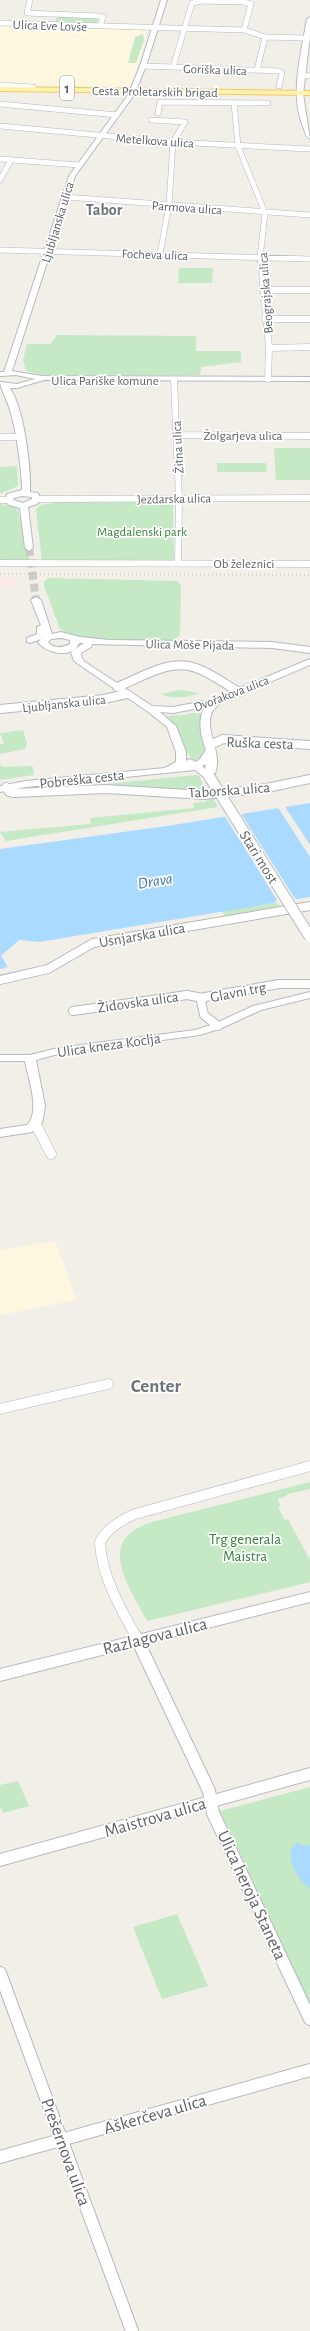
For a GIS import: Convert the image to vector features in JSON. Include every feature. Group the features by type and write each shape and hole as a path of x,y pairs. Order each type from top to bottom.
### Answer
{"main road":[{"name":"Cesta Proletarskih brigad","path":"0,87 134,89"},
{"name":"Cesta Proletarskih brigad","path":"0,87 310,92"}],"street":[{"name":"Ulica Eve Lovše","path":"30,0 26,11 27,13 98,16 103,17 100,26"},
{"name":"Ljubljanska ulica","path":"5,372 17,346 72,176 117,115 134,89 164,0"},
{"name":"Goriška ulica","path":"173,67 192,3 202,1 238,1 251,4 244,30"},
{"path":"310,19 307,56 302,75 300,92 300,105 310,137"},
{"name":"Ulica Eve Lovše","path":"0,23 155,28"},
{"path":"155,28 244,30 257,36 308,40"},
{"name":"Goriška ulica","path":"257,70 265,37"},
{"name":"Goriška ulica","path":"143,66 282,72 279,86"},
{"path":"302,75 310,76"},
{"path":"158,113 160,102 268,104"},
{"name":"Beograjska ulica","path":"234,103 238,146 265,213 260,258 269,348 268,379"},
{"path":"0,104 117,115"},
{"path":"152,120 185,122 173,142 169,205 160,254"},
{"name":"Metelkova ulica","path":"0,126 173,142 310,149"},
{"path":"0,159 79,165"},
{"path":"0,180 11,160"},
{"name":"Parmova ulica","path":"65,197 265,213 310,215"},
{"name":"Focheva ulica","path":"0,250 310,259"},
{"path":"263,290 310,290"},
{"path":"265,319 310,319"},
{"path":"17,346 15,384 17,417 26,480 26,493"},
{"path":"269,348 310,347"},
{"path":"5,372 15,384"},
{"name":"Ulica Pariške komune","path":"15,384 42,378 310,379"},
{"name":"Ulica Pariške komune","path":"15,384 52,380 185,379"},
{"name":"Žitna ulica","path":"174,380 179,498 178,563"},
{"name":"Žolgarjeva ulica","path":"176,435 310,436"},
{"path":"0,437 20,437"},
{"path":"26,493 35,495 38,499 33,504 24,506 13,504 4,500 12,495 26,493"},
{"name":"Jezdarska ulica","path":"38,499 310,498"},
{"path":"24,506 29,548"},
{"name":"Ob železnici","path":"0,563 310,564"},
{"path":"36,600 48,637 65,635"},
{"path":"40,611 56,629 65,635 75,639 109,643"},
{"path":"30,640 43,634 38,617 40,611"},
{"name":"Ljubljanska ulica","path":"48,637 44,641 45,646 59,650 66,657 82,664 150,709 171,726 181,752"},
{"path":"59,650 72,647 76,642 75,639"},
{"path":"82,664 76,657 78,650 88,645 109,643"},
{"name":"Ulica Moše Pijada","path":"109,643 272,645"},
{"path":"272,645 310,644"},
{"path":"272,645 310,650"},
{"name":"Dvořakova ulica","path":"150,709 180,711 217,702 310,660"},
{"path":"117,688 170,667 183,666 197,669 239,692"},
{"name":"Ljubljanska ulica","path":"0,709 104,699 127,694"},
{"path":"181,752 195,767 209,776 213,756 210,748 207,714 217,702"},
{"name":"Ruška cesta","path":"210,748 223,739 310,745"},
{"path":"195,767 204,762 210,748"},
{"path":"165,770 179,766 181,762 181,752"},
{"name":"Pobreška cesta","path":"3,788 195,767"},
{"name":"Stari most","path":"209,776 310,937"},
{"name":"Taborska ulica","path":"3,788 14,793 106,789 198,795 267,788 310,780"},
{"name":"Usnjarska ulica","path":"0,980 48,969 93,943 310,906"},
{"name":"Glavni trg","path":"310,984 279,984 203,998 201,1001 204,1015 218,1026 257,1008 310,995"},
{"name":"Židovska ulica","path":"73,1011 187,995 203,998"},
{"name":"Ulica kneza Koclja","path":"0,1058 30,1058 58,1051 196,1033 218,1026"},
{"path":"0,1134 26,1130 36,1125 40,1115 30,1058"},
{"path":"36,1125 51,1154"},
{"path":"0,1410 108,1384"},
{"path":"137,1640 106,1570 100,1549 101,1541 105,1534 126,1518 141,1512 310,1466"},
{"name":"Razlagova ulica","path":"0,1675 310,1596"},
{"name":"Ulica heroja Staneta","path":"137,1640 144,1650 212,1801 213,1813 310,2019"},
{"name":"Maistrova ulica","path":"0,1860 310,1774"},
{"name":"Prešernova ulica","path":"0,1973 132,2331"},
{"name":"Aškerčeva ulica","path":"0,2156 310,2070"}],"shaded area":[{"path":"0,24 148,28 132,87 0,85"},
{"path":"0,577 18,577 17,586 0,586"},
{"path":"55,1241 77,1300 0,1315 0,1250"}],"green space":[{"path":"57,16 98,19 96,24 55,23"},
{"path":"143,34 144,40 136,63 128,63 135,37"},
{"path":"179,268 213,268 212,283 178,283"},
{"path":"57,335 196,336 196,351 241,351 241,362 201,367 200,375 42,375 26,371 23,360 27,344 51,344"},
{"path":"274,448 310,448 310,480 276,480"},
{"path":"217,463 266,463 267,472 217,472"},
{"path":"17,466 18,486 0,494 0,467"},
{"name":"Magdalenski park","path":"173,499 174,562 42,562 36,510 40,505 74,500"},
{"path":"0,504 12,506 18,510 30,562 0,562"},
{"name":"Magdalenski park","path":"49,578 177,581 181,586 180,635 172,642 114,642 100,641 72,635 60,629 44,586 44,581"},
{"path":"179,690 200,693 180,697 169,697 161,694"},
{"path":"196,712 200,713 205,751 201,759 195,760 184,747 167,716 185,715"},
{"path":"23,730 27,743 25,749 0,754 0,744 4,744 0,733"},
{"path":"0,765 4,767 31,766 33,767 34,775 0,780"},
{"path":"196,775 199,776 207,791 210,791 193,792 107,784"},
{"path":"212,797 218,807 6,841 0,832 91,824 90,818 194,808 193,803 205,802"},
{"path":"276,903 281,906 225,916 222,911"},
{"name":"Trg generala Maistra","path":"310,1482 310,1489 287,1494 287,1496 277,1499 281,1506 278,1508 285,1520 288,1519 310,1560 310,1582 147,1621 125,1579 121,1565 120,1552 124,1540 134,1530 152,1522"},
{"path":"18,1781 29,1806 3,1813 0,1806 0,1785"},
{"path":"310,1787 310,2004 220,1811"},
{"path":"177,1914 208,1986 162,1999 133,1927"}],"water":[{"name":"Drava","path":"310,803 310,897 39,942 19,940 1,956 8,967 0,969 0,849 167,826"},
{"path":"298,1842 303,1846 310,1845 310,1889 302,1881 293,1867 290,1856 290,1850"}],"pier":[{"path":"284,805 310,845 310,857 277,806"},
{"path":"240,812 297,900 277,904 275,901 277,900 224,815"}],"tunnel":[{"path":"29,548 36,600"}],"railway":[{"path":"0,574 310,575"}],"district":[{"name":"Tabor","path":"104,209"},
{"name":"Center","path":"156,1385"}]}
